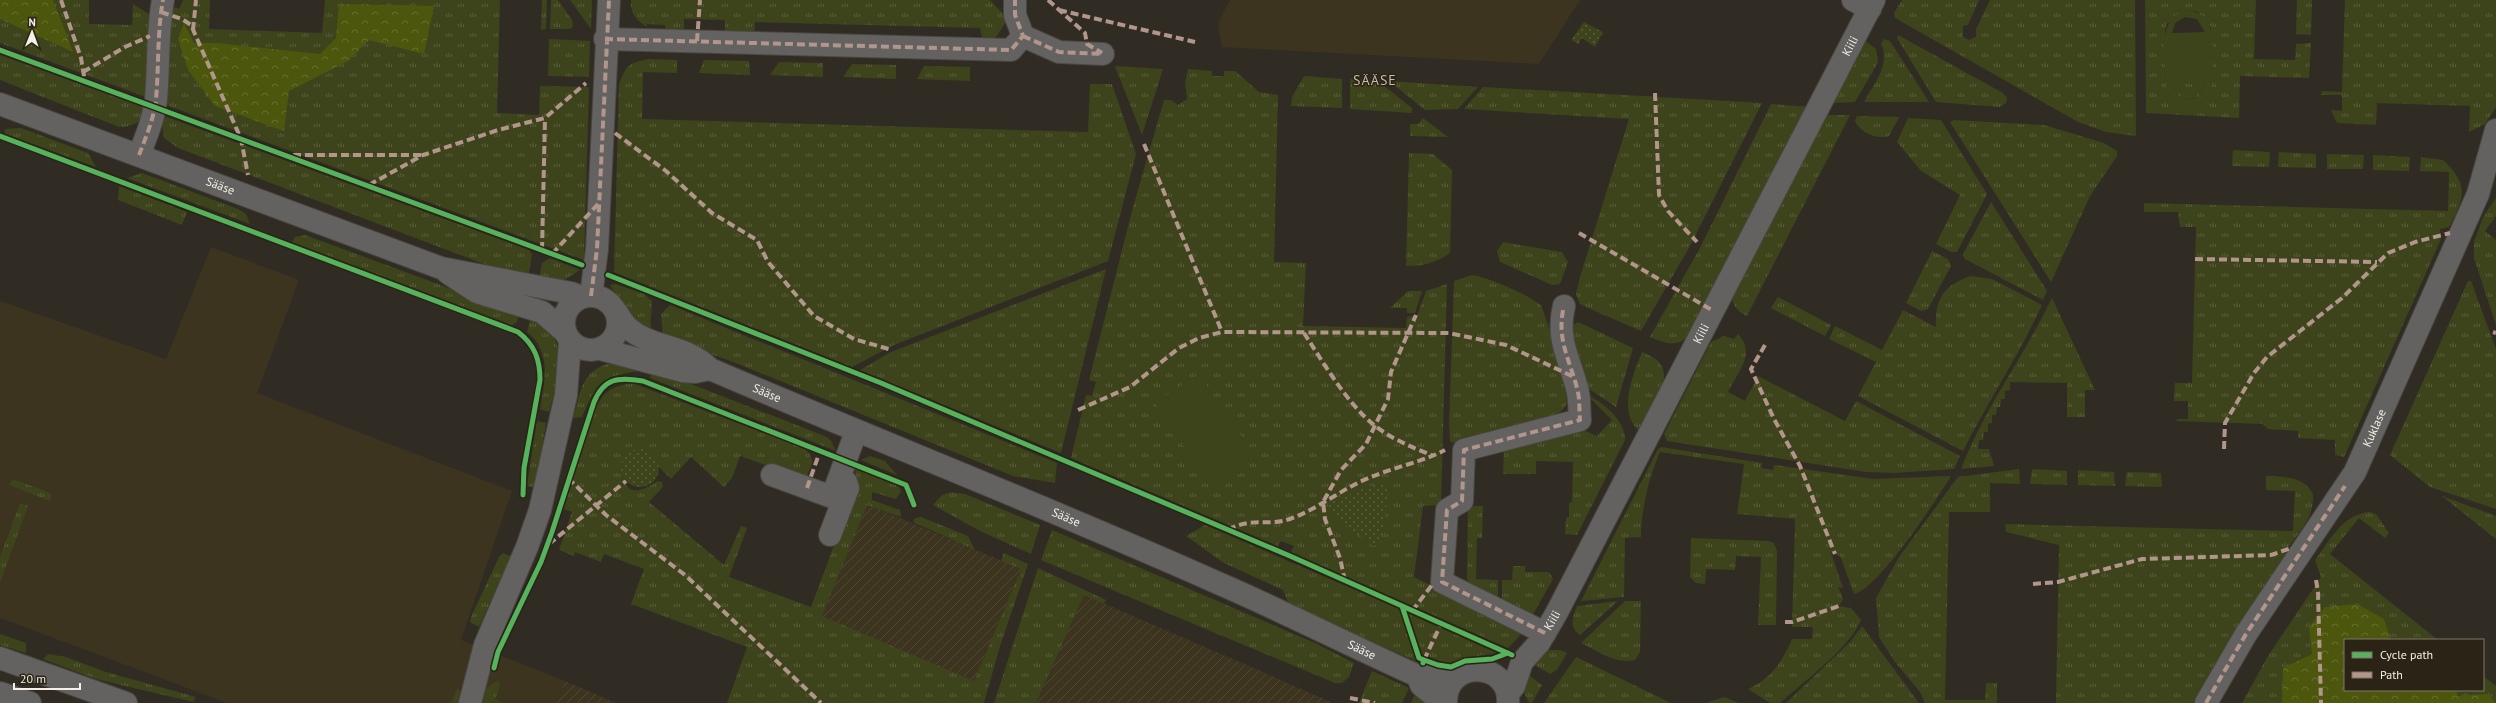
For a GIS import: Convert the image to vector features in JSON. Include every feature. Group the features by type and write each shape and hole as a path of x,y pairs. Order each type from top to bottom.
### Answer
{"main road":[{"path":"0,658 126,703"},
{"path":"0,693 30,703"}],"street":[{"path":"139,155 150,126 156,100 160,16 163,0"},
{"path":"470,703 484,645 527,547 540,510 566,395 568,337 564,315 573,302 586,296 597,249 605,39 609,0"},
{"path":"1015,0 1015,15 1023,36 1059,52 1103,54"},
{"name":"Kiili","path":"1510,700 1522,662 1545,633 1866,3"},
{"path":"605,39 1011,50 1023,36"},
{"name":"Sääse","path":"0,104 441,268 606,300 628,328 635,333 687,352 700,359 710,369 856,432 1053,512 1219,583 1418,676"},
{"name":"Kuklase","path":"2206,703 2246,634 2355,472 2478,194 2496,130"},
{"name":"Sääse","path":"441,268 477,292 542,312 582,349 598,350 682,371 695,372 710,369"},
{"path":"1545,633 1442,582 1447,510 1462,501 1464,450 1580,420 1578,390 1561,336 1560,320 1564,306"},
{"path":"566,395 598,350 611,341 617,330 616,313"},
{"path":"772,475 832,497 856,432"},
{"path":"830,535 848,488 843,468"},
{"path":"1442,703 1421,685 1418,676 1427,674 1443,677 1459,675 1471,671 1484,671 1522,662"},
{"path":"1484,671 1499,679 1510,700"},
{"path":"1446,703 1448,688 1459,675"}],"shaded area":[{"path":"1230,0 1580,0 1539,64 1222,47 1218,23"},
{"path":"211,247 299,280 257,393 512,491 461,640 565,681 557,703 227,703 0,618 0,301 166,359"},
{"path":"867,504 1021,569 974,681 821,616"},
{"path":"1084,595 1256,669 1333,703 1036,703"},
{"path":"565,681 616,703 557,703"}],"green space":[{"path":"0,0 89,0 89,24 132,25 133,4 149,14 146,97 0,43"},
{"path":"0,0 53,0 73,52 0,19"},
{"path":"183,0 210,0 209,29 322,33 325,0 500,0 497,113 539,115 540,86 589,87 584,260 161,103 169,18 175,7 179,9"},
{"path":"542,0 547,0 546,29 541,30"},
{"path":"551,0 558,0 572,20 573,27 569,29 550,29"},
{"path":"570,0 592,0 591,29"},
{"path":"631,0 990,0 1008,19 996,37 983,42 980,28 755,22 754,36 725,35 725,20 684,19 684,34 665,34 665,25 647,24 647,27 634,16"},
{"path":"1902,0 1979,0 1968,25 1963,26 1963,37 1969,40 1976,37 1976,29 1990,0 2135,0 2136,136 2106,132 2078,122 1895,18 1894,13"},
{"path":"2145,0 2256,0 2254,59 2295,60 2296,44 2311,43 2309,78 2240,76 2239,118 2146,113","holes":["2188,10 2197,12 2211,27 2207,99 2179,104 2166,84 2165,31 2167,24"]},
{"path":"2297,0 2312,0 2311,35 2296,34"},
{"path":"2345,0 2496,0 2496,107 2485,124 2469,132 2470,106 2377,103 2376,125 2337,123 2331,110 2342,111 2342,95 2321,95 2322,91 2342,92"},
{"path":"339,4 434,6 424,54 369,40 348,61 289,91 284,131 215,106 188,70 178,39 184,23 194,43 217,43 320,54 336,38"},
{"path":"2188,10 2201,15 2207,20 2212,35 2213,72 2210,92 2207,98 2195,106 2188,107 2176,102 2171,97 2166,84 2164,51 2165,40 2167,29 2171,20 2178,14","holes":["2185,17 2197,19 2205,32 2172,33 2175,23","2172,84 2205,84 2199,97 2188,100 2178,96"]},
{"path":"1584,22 1603,32 1595,47 1582,38 1578,44 1571,40"},
{"path":"1898,35 2003,93 2007,98 2006,103 2000,107 1936,102 1897,38"},
{"path":"549,39 590,41 589,77 548,76"},
{"path":"1863,39 1876,49 1878,60 1876,66 1855,102 1830,103"},
{"path":"1884,39 1890,41 1929,102 1864,102 1883,66 1884,51 1881,44"},
{"path":"0,55 148,109 146,114 133,125 119,127 0,80"},
{"path":"648,59 677,60 677,73 643,72 642,119 1088,132 1090,84 1112,84 1136,154 1108,261 894,345 852,367 614,272 619,84 629,66 636,62"},
{"path":"704,60 749,61 750,75 699,73"},
{"path":"779,62 823,63 823,77 770,75"},
{"path":"852,64 896,65 896,79 843,77"},
{"path":"924,66 970,67 970,81 917,79"},
{"path":"1115,66 1163,69 1142,135"},
{"path":"1188,69 1212,71 1212,76 1224,76 1224,71 1235,71 1259,92 1278,95 1274,262 1306,263 1303,326 1406,328 1407,317 1417,316 1426,291 1447,284 1441,505 1423,506 1414,577 1524,631 1508,648 1291,552 1294,546 1281,541 1278,546 1071,458 1086,395 1092,396 1096,382 1089,380 1133,207 1164,100 1171,100 1178,105 1187,99 1185,83"},
{"path":"1304,76 1342,79 1342,108 1291,106 1292,97"},
{"path":"1350,79 1378,81 1412,108 1412,113 1350,109"},
{"path":"1389,81 1478,87 1458,109 1425,110"},
{"path":"2172,84 2205,84 2199,97 2188,100 2178,96"},
{"path":"1483,87 1762,103 1690,246 1641,331 1580,304 1576,294 1629,119 1464,109"},
{"path":"1771,104 1809,107 1686,338 1677,343 1668,343 1650,337 1701,246"},
{"path":"161,115 529,250 532,254 528,279 484,264 178,148 164,138"},
{"path":"1823,115 1850,115 1747,316 1740,312 1736,307 1731,293"},
{"path":"1857,116 1899,117 1889,136 1880,137 1865,132 1861,129 1855,121"},
{"path":"1423,118 1448,137 1410,136 1410,124 1418,124"},
{"path":"1908,118 1941,120 1987,194 1957,252 1951,252 1936,244 1960,195 1921,171 1897,142"},
{"path":"1954,120 2044,125 2104,143 2117,151 2117,156 2090,196 2051,282 1950,122"},
{"path":"21,128 88,153 96,167 5,134 5,129"},
{"path":"2233,150 2270,152 2269,167 2232,166"},
{"path":"2279,152 2316,154 2316,168 2278,167"},
{"path":"1409,153 1433,154 1452,170 1450,253 1429,263 1406,266"},
{"path":"2327,154 2364,155 2363,169 2327,169"},
{"path":"2373,155 2410,157 2409,171 2373,170"},
{"path":"2421,157 2443,160 2461,184 2461,199 2449,227 2440,229 2441,239 2344,457 2335,455 2335,440 2298,438 2298,431 2268,429 2263,424 2176,421 2177,419 2188,419 2188,401 2174,401 2175,383 2192,383 2196,227 2180,227 2178,212 2144,212 2144,203 2448,211 2449,172 2420,171"},
{"path":"142,173 238,209 246,214 250,224 127,178"},
{"path":"119,186 187,212 182,225 118,200"},
{"path":"2496,198 2496,216 2485,231 2496,240 2496,325 2474,258 2474,242 2484,215"},
{"path":"1991,202 2047,291 2043,300 1965,259 1963,254"},
{"path":"305,235 484,301 520,312 517,322 512,325 292,242 295,237"},
{"path":"1503,242 1562,252 1568,262 1560,284 1552,285 1500,262 1497,251"},
{"path":"1932,251 1948,259 1951,266 1928,309 1921,311 1906,303"},
{"path":"550,258 580,270 561,282 539,280 542,263"},
{"path":"1106,269 1061,453 860,370 891,352"},
{"path":"1472,275 1508,287 1541,305 1571,390 1570,398 1567,404 1557,415 1452,443 1450,441 1449,425 1454,281"},
{"path":"1970,276 1992,279 2042,305 1963,451 1858,396 1876,362 1829,339 1835,326 1882,350 1903,310 1936,327 1937,309 1942,295 1953,284"},
{"path":"2468,281 2471,281 2496,349 2496,509 2430,487 2390,455"},
{"path":"615,284 644,294 652,301 650,332 633,320 610,285"},
{"path":"1408,291 1422,291 1415,313 1407,313 1407,308 1390,308"},
{"path":"1778,297 1831,325 1825,336 1771,308"},
{"path":"2052,298 2095,390 2085,390 2085,417 2067,417 2067,383 2010,382 2010,390 2005,391 2005,399 2001,399 2000,407 1997,407 1996,415 1992,415 1992,423 1988,424 1988,432 1984,432 1983,440 1979,440 1978,449 1989,449 1994,466 1961,469 1981,425"},
{"path":"670,305 1057,463 1055,483 1013,476 736,363 663,337 661,314"},
{"path":"531,317 550,332 559,353 557,384 549,412 540,409 544,388 545,368 540,349 535,340 527,332"},
{"path":"1578,322 1633,348 1616,407 1585,386 1570,327"},
{"path":"1738,334 1746,349 1746,356 1744,363 1728,392 1745,401 1758,376 1845,421 1856,401 1960,456 1954,469 1894,473 1866,472 1667,441 1664,434 1711,342 1724,336 1734,339"},
{"path":"1642,352 1659,362 1663,369 1664,379 1639,431 1632,423 1628,403 1631,382"},
{"path":"611,363 641,367 639,371 615,376 602,383 592,395 582,417 573,418 581,391 588,377 601,366"},
{"path":"653,369 827,437 831,441 836,451 650,378"},
{"path":"1199,374 1257,459 1213,490 1155,403"},
{"path":"632,383 804,448 811,456 812,463 805,479 740,456 732,478 724,487 691,457 671,479 659,467 652,453 623,476 626,485 633,490 646,488 657,481 662,482 663,487 649,502 724,565 741,526 747,528 729,577 811,607 857,484 855,469 899,486 901,492 896,499 872,492 872,500 900,510 901,517 867,505 822,616 974,681 1021,569 1001,561 1004,553 1028,564 1000,646 984,703 727,703 747,647 631,604 644,569 604,554 601,562 575,552 574,556 559,550 572,512 564,509 586,432 592,417 598,404 607,392 616,387"},
{"path":"1587,395 1600,402 1618,419 1622,426 1625,440 1577,535 1565,534 1566,518 1569,517 1569,503 1572,502 1573,462 1536,461 1536,474 1503,474 1504,445 1581,429 1597,436 1612,420"},
{"path":"537,421 546,423 537,477 533,487 527,486"},
{"path":"1661,447 1762,463 1761,468 1773,470 1774,465 1874,479 1950,476 1950,478 1905,543 1877,577 1865,588 1854,594 1841,558 1835,552 1831,553 1843,588 1838,587 1843,599 1839,606 1851,608 1861,620 1847,642 1825,664 1780,703 1770,703 1748,689 1764,680 1770,674 1780,662 1792,639 1812,639 1813,627 1792,627 1795,519 1737,514 1744,464 1660,452 1652,472 1646,494 1642,516 1641,537 1625,538 1624,597 1581,601 1658,449"},
{"path":"640,449 650,452 656,458 659,468 656,478 650,484 640,487 630,484 624,478 621,468 624,458 630,452"},
{"path":"870,456 885,461 897,475 861,460"},
{"path":"2019,469 2020,484 1990,483 1990,512 1949,512 1945,700 1985,700 1986,683 1997,683 1997,703 1925,703 1920,692 1895,662 1879,637 1876,598 1899,557 1958,477"},
{"path":"2032,469 2067,471 2067,485 2030,484"},
{"path":"2078,470 2114,472 2115,486 2078,485"},
{"path":"2127,472 2161,473 2162,487 2125,486"},
{"path":"2266,476 2293,479 2304,484 2313,494 2312,509 2303,527 2289,547 2283,563 2198,703 2056,703 2059,545 2006,532 2005,524 2293,531 2295,491 2266,490"},
{"path":"15,480 48,492 51,495 50,501 9,485 11,481"},
{"path":"1383,481 1389,486 1381,544 1373,546 1327,511 1328,503"},
{"path":"951,492 965,494 1040,525 1031,554 980,531 933,505 942,495"},
{"path":"2442,496 2496,516 2496,539"},
{"path":"20,503 28,506 0,583 0,557"},
{"path":"1468,506 1483,506 1482,538 1477,538 1476,579 1498,580 1498,601 1471,585 1467,579"},
{"path":"2369,512 2376,514 2389,533 2385,538 2359,518 2330,554 2437,639 2344,639 2344,691 2484,691 2484,677 2496,686 2496,703 2242,703 2268,656 2321,577 2315,560 2344,523 2360,514"},
{"path":"921,517 968,536 975,550 913,522 915,518"},
{"path":"1205,525 1399,609 1416,661 1290,606 1283,590 1224,563 1186,536"},
{"path":"1052,530 1315,643 1354,663 1349,677 1342,683 1335,683 1041,560"},
{"path":"1691,538 1769,541 1774,543 1777,551 1776,625 1758,625 1761,557 1736,556 1735,570 1706,569 1705,584 1696,583 1690,577"},
{"path":"503,553 511,556 479,627 470,622 471,617 499,557"},
{"path":"1513,566 1525,566 1525,572 1549,572 1553,579 1531,618 1502,603 1502,580 1512,580"},
{"path":"1038,568 1106,600 1104,604 1084,595 1036,703 994,703"},
{"path":"1618,601 1580,635 1574,629 1572,622 1577,606"},
{"path":"1625,601 1641,601 1640,652 1635,660 1621,661 1614,659 1581,643"},
{"path":"2357,604 2384,619 2391,639 2344,639 2344,691 2456,691 2458,696 2487,694 2496,703 2282,703 2283,668 2312,654 2309,627 2325,607"},
{"path":"1409,614 1497,653 1465,658 1448,664 1422,654"},
{"path":"1862,626 1919,703 1786,703 1850,642"},
{"path":"0,634 26,643 26,653 0,645"},
{"path":"1549,650 1560,650 1567,653 1557,670 1550,674 1533,664 1543,652"},
{"path":"48,654 66,657 106,672 196,697 193,702 96,679 43,659"},
{"path":"1576,657 1671,703 1544,703"},
{"path":"1372,671 1409,688 1402,703 1359,703"},
{"path":"1526,673 1542,685 1532,703 1529,703 1522,689"},
{"path":"498,680 500,686 495,699 503,703 483,703 486,689"},
{"path":"458,687 460,692 458,703 451,703"},
{"path":"1416,691 1429,703 1411,703"},
{"path":"1724,697 1739,703 1706,703"}],"marked path":[{"path":"61,0 81,58 85,82"},
{"path":"139,155 155,106 163,0"},
{"path":"193,30 196,0"},
{"path":"591,296 597,249 609,0"},
{"path":"697,41 700,0"},
{"path":"605,39 1011,50 1023,36 1015,15 1015,0"},
{"path":"1048,0 1085,33 1087,44 1102,53"},
{"path":"1059,10 1195,42"},
{"path":"161,12 182,19 191,25 241,139 248,175"},
{"path":"83,72 125,47 150,36"},
{"path":"1023,36 1059,52 1103,54"},
{"path":"369,185 423,155 498,130 545,118 586,83"},
{"path":"1655,93 1659,195 1668,211 1697,242"},
{"path":"542,250 545,118"},
{"path":"615,133 666,171 712,213 757,240 768,262 814,316 854,339 892,350"},
{"path":"1144,144 1222,332"},
{"path":"293,155 421,155"},
{"path":"552,254 599,203"},
{"path":"1579,233 1712,310"},
{"path":"2224,449 2225,423 2254,373 2267,357 2342,298 2388,253 2415,242 2450,233"},
{"path":"2195,259 2377,262"},
{"path":"1545,633 1442,582 1447,510 1462,501 1464,450 1580,420 1578,392 1562,338 1562,317 1564,306"},
{"path":"1345,581 1340,558 1325,519 1323,502 1341,470 1366,444 1388,399 1391,372 1416,315"},
{"path":"1078,410 1130,387 1179,348 1199,338 1222,332 1449,333 1506,345 1574,377"},
{"path":"1304,333 1349,400 1367,419 1390,436 1434,456"},
{"path":"1765,345 1751,369 1774,419 1800,466 1835,554"},
{"path":"1228,530 1253,522 1274,522 1290,519 1311,510 1350,487 1380,473 1427,458 1445,450"},
{"path":"807,488 820,451"},
{"path":"568,478 606,515 685,575 821,703"},
{"path":"549,544 626,481"},
{"path":"2206,703 2246,634 2345,486"},
{"path":"2033,584 2058,582 2142,559 2271,555 2291,548"},
{"path":"2316,580 2318,592 2321,703"},
{"path":"1412,611 1432,585"},
{"path":"1785,622 1792,622 1839,606"},
{"path":"1424,660 1441,624"},
{"path":"1350,698 1375,703"}],"cycle path":[{"path":"0,50 582,265"},
{"path":"0,136 518,332 529,342 538,359 540,380 524,468 523,495"},
{"path":"608,275 881,383 1290,556 1512,655"},
{"path":"494,668 498,652 541,562 594,402 602,388 613,381 626,379 643,381 906,485 914,505"},
{"path":"1402,606 1419,658 1424,660"},
{"path":"1423,663 1424,660 1438,665 1451,667 1465,661 1492,659 1508,653"}],"district":[{"name":"SÄÄSE","path":"1375,80"}]}
